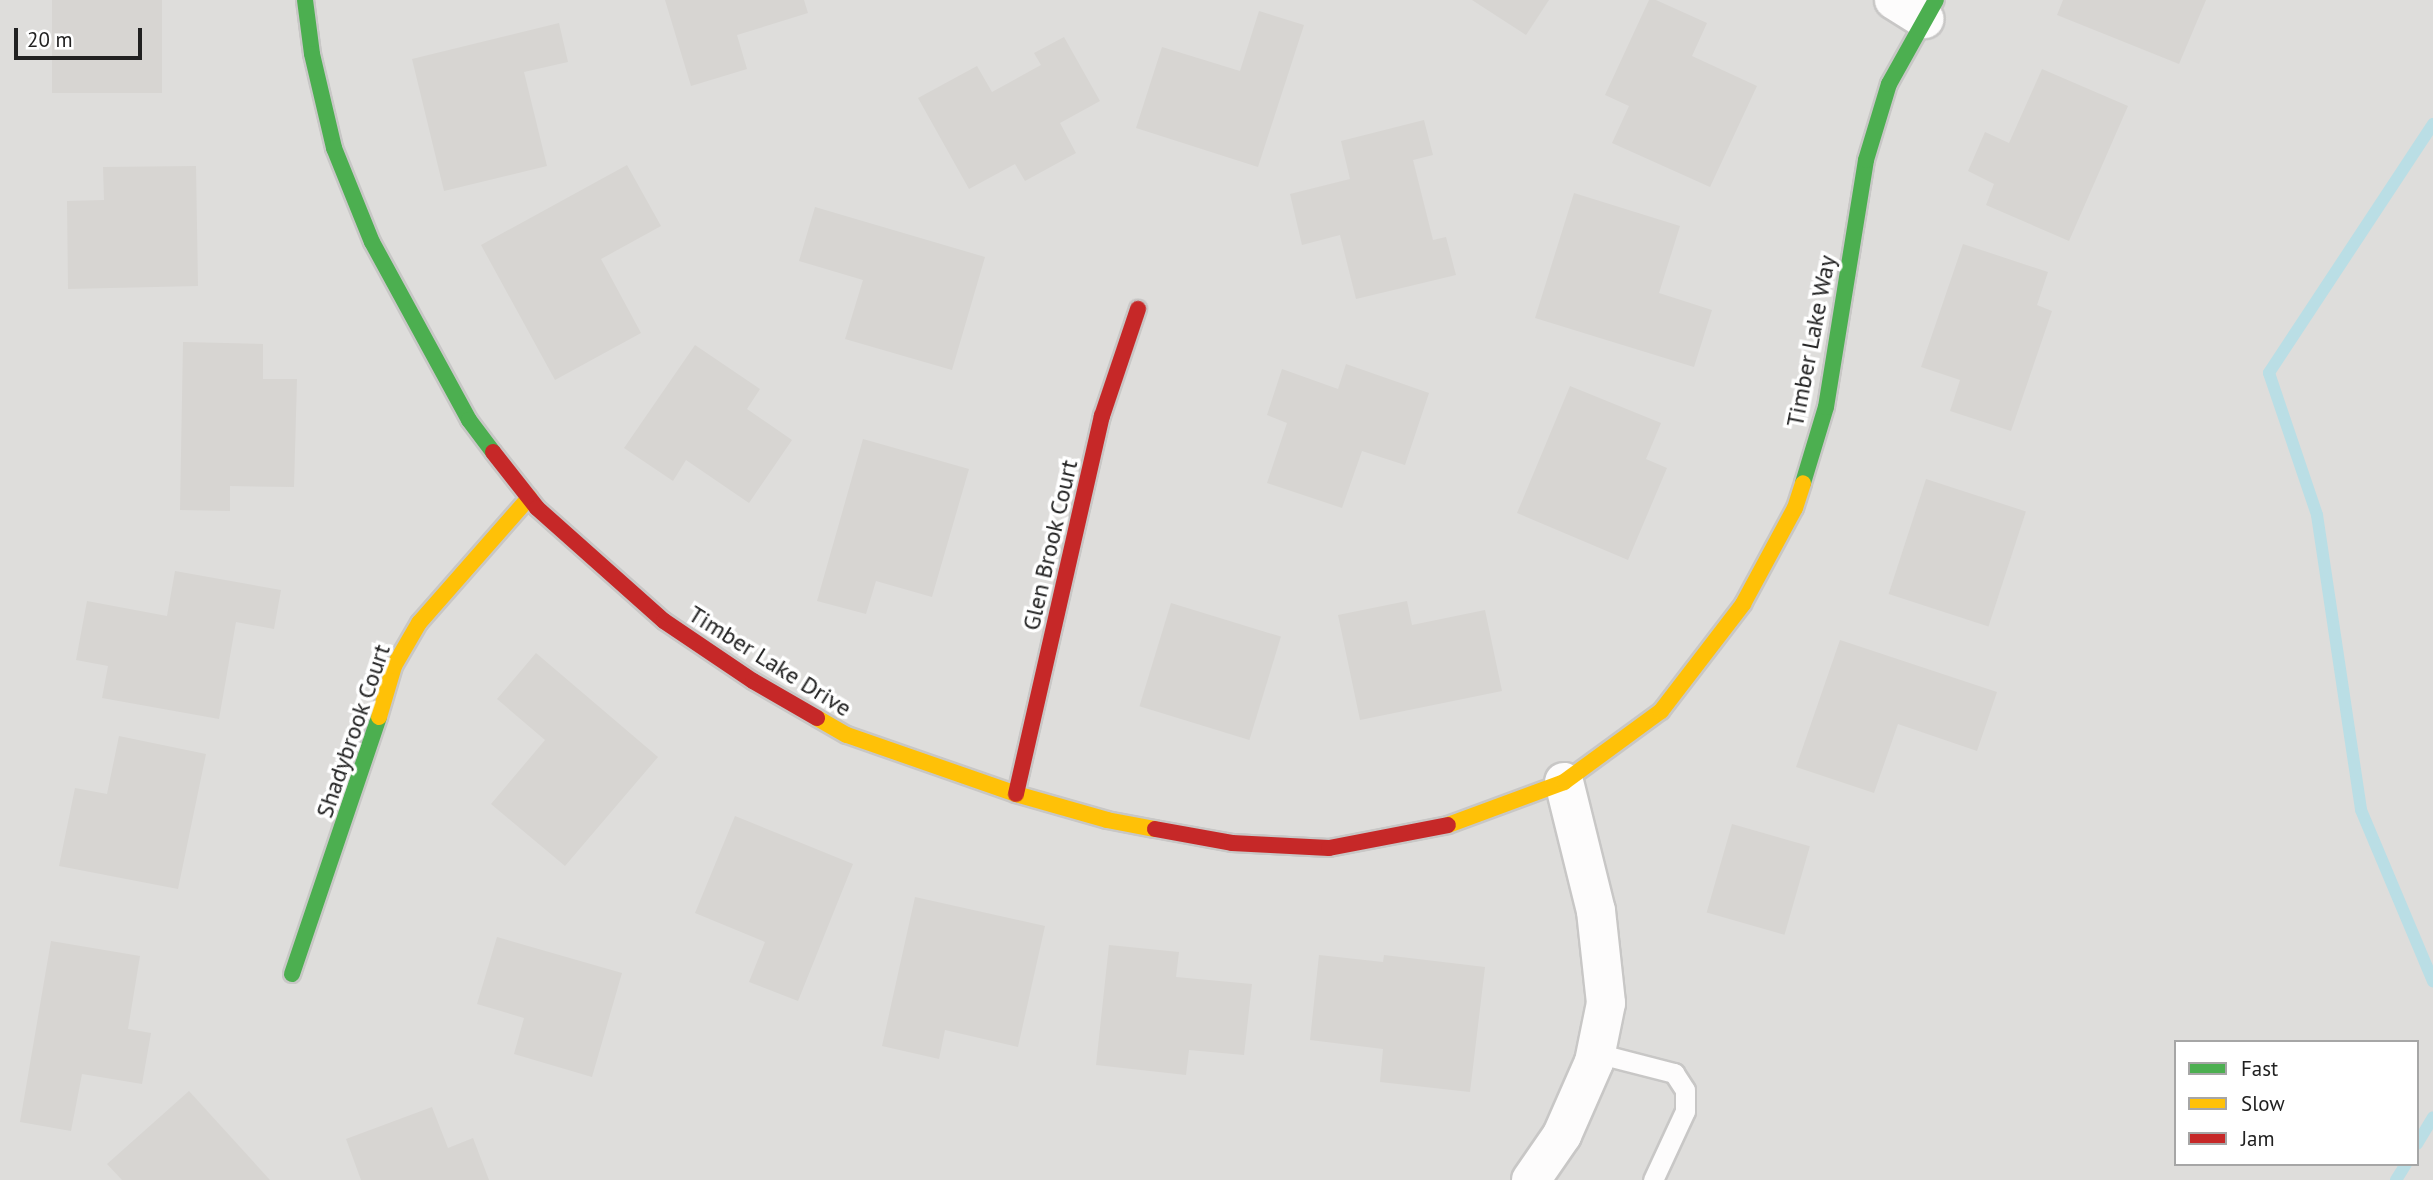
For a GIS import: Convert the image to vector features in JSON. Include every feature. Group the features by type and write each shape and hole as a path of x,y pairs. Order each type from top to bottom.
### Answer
{"street":[{"name":"Timber Lake Drive","path":"305,0 312,54 334,148 372,242 469,420 529,499 664,621 753,681 847,735 1016,794 1107,820 1232,843 1329,848 1439,828 1564,782"},
{"name":"Timber Lake Way","path":"1564,782 1661,711 1743,604 1795,508 1826,407 1867,160 1889,84 1918,6"},
{"name":"Glen Brook Court","path":"1016,794 1102,416 1138,309"},
{"name":"Shadybrook Court","path":"292,974 363,769 394,666 419,623 529,499"},
{"path":"1531,1180 1562,1135 1596,1053 1606,1003 1596,911 1564,782"}],"lane":[{"path":"1596,1053 1674,1073 1685,1090 1685,1111 1653,1180"}],"shaded area":[{"path":"0,0 2433,0 2433,1180 0,1180"}],"building":[{"path":"52,0 162,0 162,93 52,93"},
{"path":"665,0 804,0 808,13 737,35 747,69 691,86"},
{"path":"1472,0 1549,0 1526,35"},
{"path":"1649,0 1656,0 1707,23 1692,56 1757,86 1710,187 1612,143 1629,106 1605,95"},
{"path":"2063,0 2206,0 2179,64 2057,15"},
{"path":"1259,11 1304,25 1258,167 1136,128 1162,47 1240,71"},
{"path":"559,23 568,62 524,72 547,166 444,191 412,59"},
{"path":"1064,37 1100,101 1060,123 1076,153 1025,181 1015,164 969,189 918,98 977,66 992,92 1041,65 1034,53"},
{"path":"2042,69 2128,106 2069,241 1986,205 1994,184 1968,171 1985,132 2009,143"},
{"path":"1424,120 1433,155 1413,160 1433,240 1446,237 1456,275 1356,299 1340,235 1302,245 1290,194 1350,179 1341,141"},
{"path":"627,165 661,226 601,259 641,333 555,380 481,245"},
{"path":"196,166 198,286 68,289 67,201 104,200 103,167"},
{"path":"1574,193 1680,226 1659,293 1712,310 1694,367 1535,318"},
{"path":"815,207 985,257 952,370 845,339 863,280 799,261"},
{"path":"1963,244 2048,272 2037,305 2052,311 2011,431 1950,411 1960,380 1921,367"},
{"path":"183,342 263,344 263,379 297,379 294,487 230,486 230,511 180,510"},
{"path":"695,345 760,389 747,409 792,440 749,503 686,460 673,481 624,448"},
{"path":"1346,364 1429,393 1405,465 1362,451 1342,508 1267,483 1287,423 1267,415 1282,369 1338,389"},
{"path":"1570,386 1661,423 1646,459 1667,468 1628,560 1517,513"},
{"path":"863,439 969,469 932,597 876,581 866,614 817,601"},
{"path":"1926,479 2026,511 1988,627 1889,594"},
{"path":"175,571 281,590 274,629 236,622 219,719 102,698 108,666 76,660 87,601 167,616"},
{"path":"1407,601 1412,625 1485,610 1502,691 1360,720 1338,615"},
{"path":"1171,603 1281,637 1249,740 1139,706"},
{"path":"1840,640 1997,692 1977,751 1898,724 1874,793 1796,767"},
{"path":"536,653 658,757 565,866 491,804 545,740 497,699"},
{"path":"119,736 206,754 178,889 59,866 75,788 107,794"},
{"path":"735,816 853,864 798,1001 749,982 765,942 695,913"},
{"path":"1732,824 1810,846 1785,935 1707,912"},
{"path":"915,897 1045,926 1018,1047 945,1030 939,1059 882,1046"},
{"path":"497,937 622,973 592,1077 514,1054 524,1018 477,1004"},
{"path":"51,941 140,956 128,1029 151,1033 142,1084 82,1074 71,1131 20,1122"},
{"path":"1109,945 1179,952 1176,977 1252,984 1244,1055 1189,1050 1186,1075 1096,1065"},
{"path":"1319,955 1383,962 1384,955 1485,967 1470,1092 1380,1082 1383,1049 1310,1040"},
{"path":"189,1091 270,1180 122,1180 107,1164"},
{"path":"432,1107 448,1148 473,1138 489,1180 361,1180 346,1139"}],"waterway":[{"path":"2433,124 2269,373 2317,515 2361,810 2433,981"},
{"path":"2419,1141 2433,1117"},
{"path":"2396,1180 2405,1166"}],"traffic: fast":[{"path":"305,0 312,54 334,148 372,242 469,420 493,452"},
{"path":"1803,483 1826,407 1866,160 1889,84 1936,0"},
{"path":"292,974 379,717"}],"traffic: slow":[{"path":"1448,825 1564,782 1661,711 1743,604 1795,508 1803,483"},
{"path":"379,717 394,666 419,623 529,498"},
{"path":"817,718 847,735 1016,794 1107,820 1155,829"}],"traffic: jam":[{"path":"1016,794 1102,416 1138,309"},
{"path":"493,452 537,508 664,621 753,681 817,718"},
{"path":"1155,829 1232,843 1329,848 1448,825"}]}
